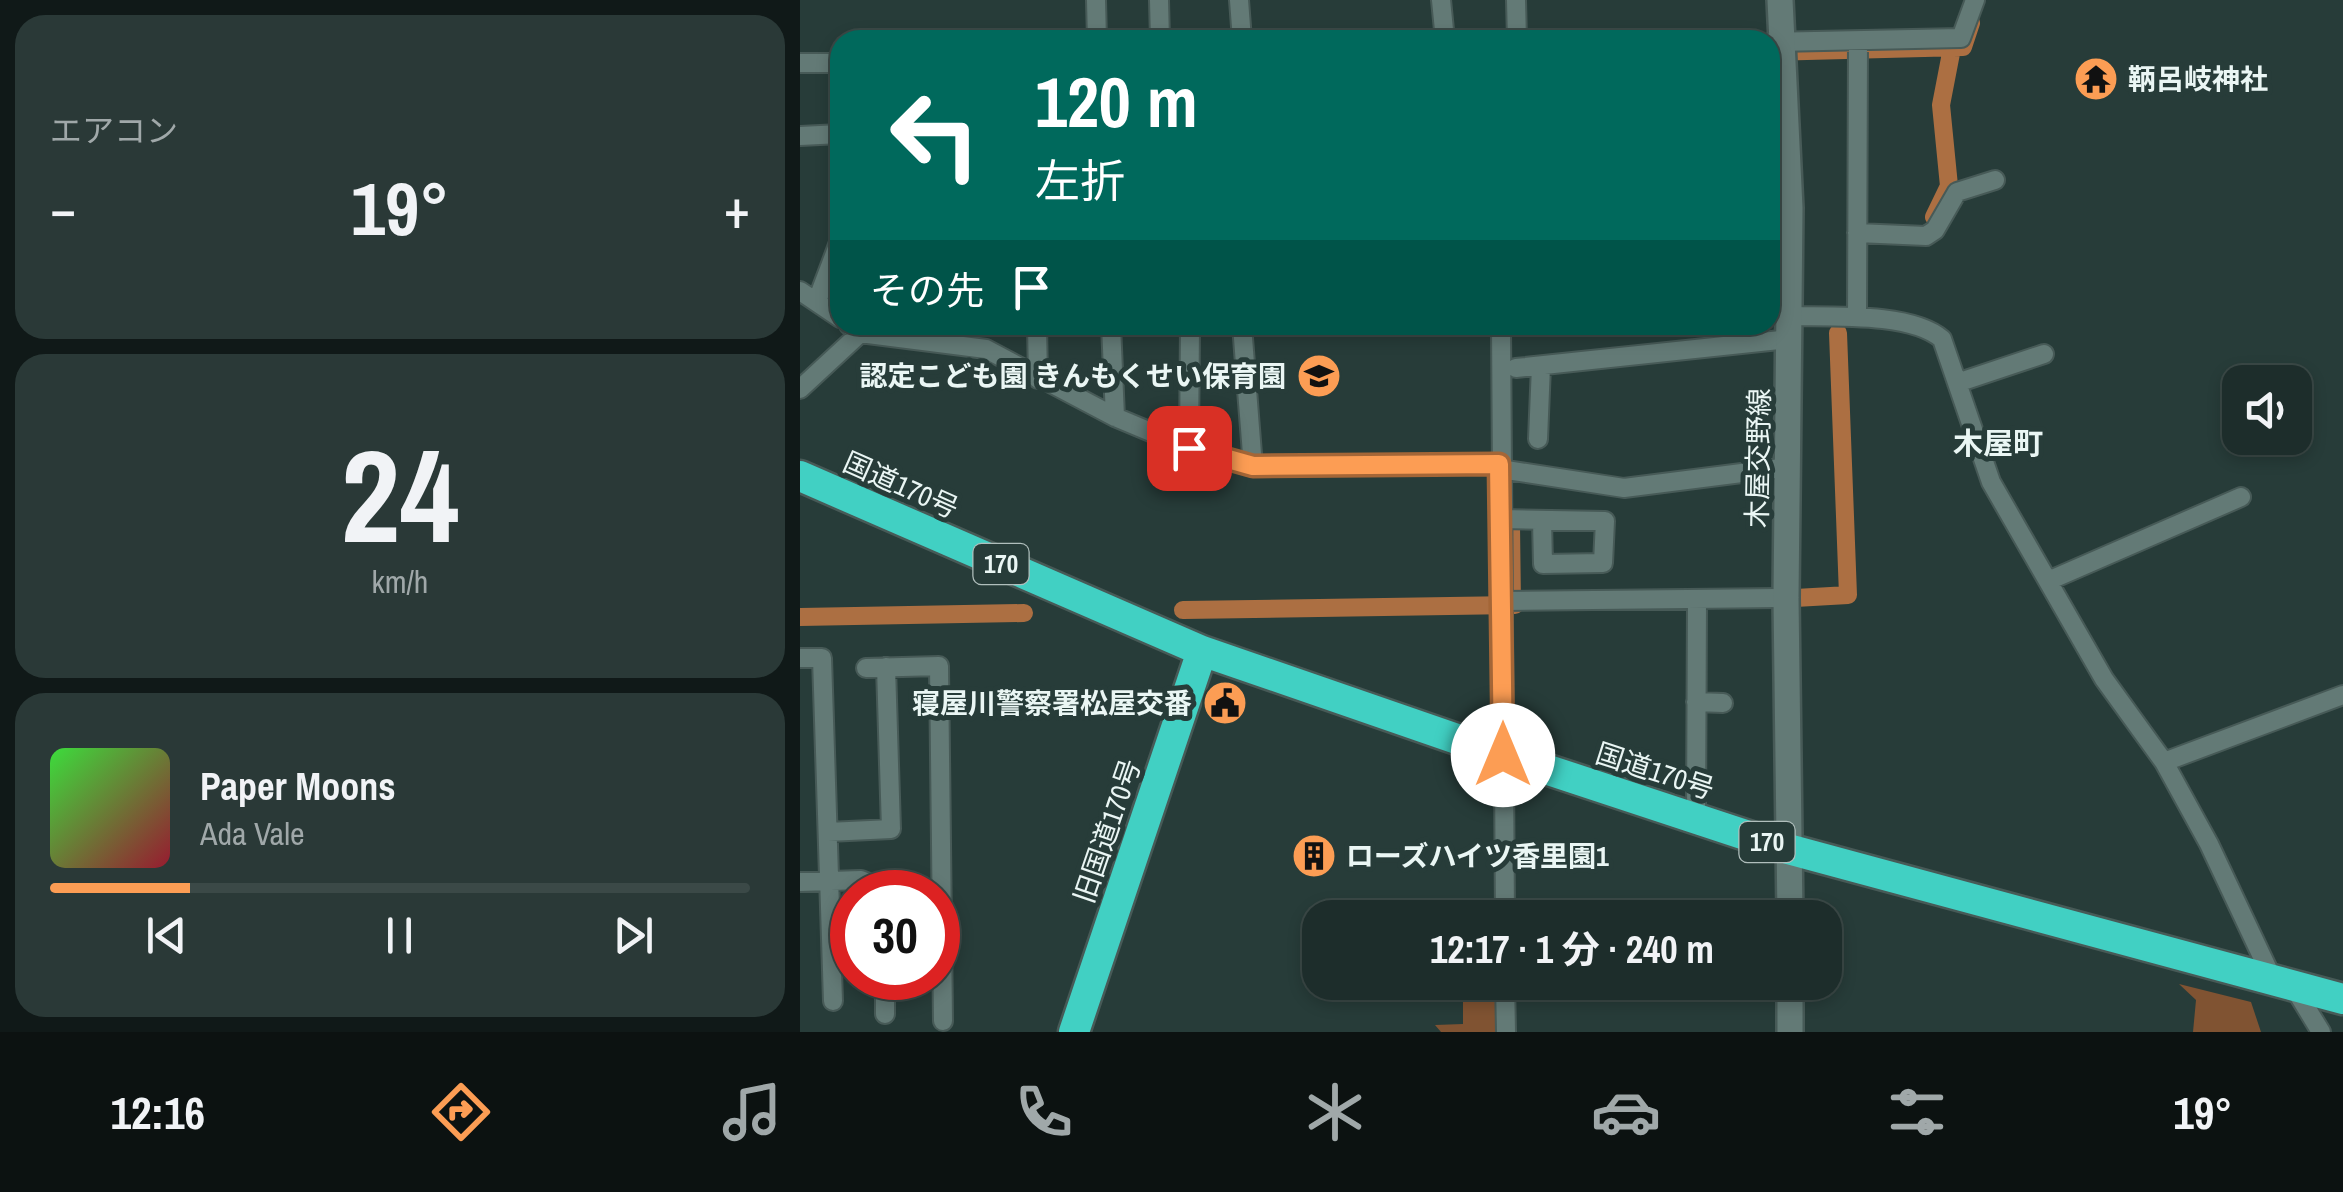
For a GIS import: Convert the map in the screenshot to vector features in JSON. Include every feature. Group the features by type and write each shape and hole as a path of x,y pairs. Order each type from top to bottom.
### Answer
{"highway":[{"name":"国道170号","path":"800,476 1202,651 1503,755 1788,849 2343,999"},
{"name":"旧国道170号","path":"1074,1032 1202,651"}],"main road":[{"name":"木屋交野線","path":"1779,30 1780,0"},
{"name":"木屋交野線","path":"1780,76 1789,327 1786,598 1789,900"},
{"path":"1790,1000 1790,1032"}],"street":[{"path":"1096,0 1097,30"},
{"path":"1158,0 1160,30"},
{"path":"1240,0 1242,30"},
{"path":"1441,0 1443,30"},
{"path":"1516,0 1517,30"},
{"path":"1780,48 1961,38 1975,0"},
{"path":"1857,317 1858,41"},
{"path":"800,64 830,63"},
{"path":"800,136 830,134"},
{"path":"1857,233 1926,236 1935,230 1957,192 1995,180"},
{"path":"817,301 830,267"},
{"path":"800,290 830,311"},
{"path":"1780,328 1857,317 1930,328 1942,339 1991,482 2104,678 2164,762 2283,983 2321,1032"},
{"path":"800,390 852,335"},
{"path":"901,335 986,349 1116,417 1189,448 1253,466 1505,468 1624,488 1789,467"},
{"path":"1037,335 1038,379"},
{"path":"1112,335 1116,417"},
{"path":"1189,448 1190,335"},
{"path":"1243,335 1253,466"},
{"path":"1501,335 1508,519 1504,601 1505,900"},
{"path":"1516,368 1738,335"},
{"path":"1956,383 2044,354"},
{"path":"1538,439 1541,366"},
{"path":"2048,582 2241,497"},
{"path":"1508,519 1542,520"},
{"path":"1504,601 1697,602 1786,598"},
{"path":"1696,818 1697,602"},
{"path":"800,658 822,658 833,1001"},
{"path":"866,668 939,666 939,870"},
{"path":"828,832 890,829 886,667"},
{"path":"2164,762 2343,695"},
{"path":"1696,702 1723,703"},
{"path":"800,882 829,884"},
{"path":"886,1000 886,1014"},
{"path":"942,1000 943,1021"},
{"path":"1505,1000 1506,1032"}],"shaded area":[{"path":"2179,984 2251,1002 2261,1032 2193,1032 2196,1000"},
{"path":"1463,1000 1506,1000 1506,1032 1441,1032 1435,1025 1463,1024"}],"waterway":[{"path":"1780,52 1963,47 1971,23"},
{"path":"1934,217 1949,186 1941,105 1952,48"},
{"path":"1776,599 1848,595 1838,333"},
{"path":"1511,525 1512,605"},
{"path":"1183,610 1515,605"},
{"path":"800,617 1024,613"}],"place":[{"name":"鞆呂岐神社","path":"2096,79"},
{"name":"認定こども園 きんもくせい保育園","path":"1319,376"},
{"name":"寝屋川警察署松屋交番","path":"1225,703"},
{"name":"ローズハイツ香里園1","path":"1314,856"}],"district":[{"name":"木屋町","path":"1998,444"}],"route":[{"path":"1189,448 1253,466 1499,464 1504,601 1503,755"}]}
